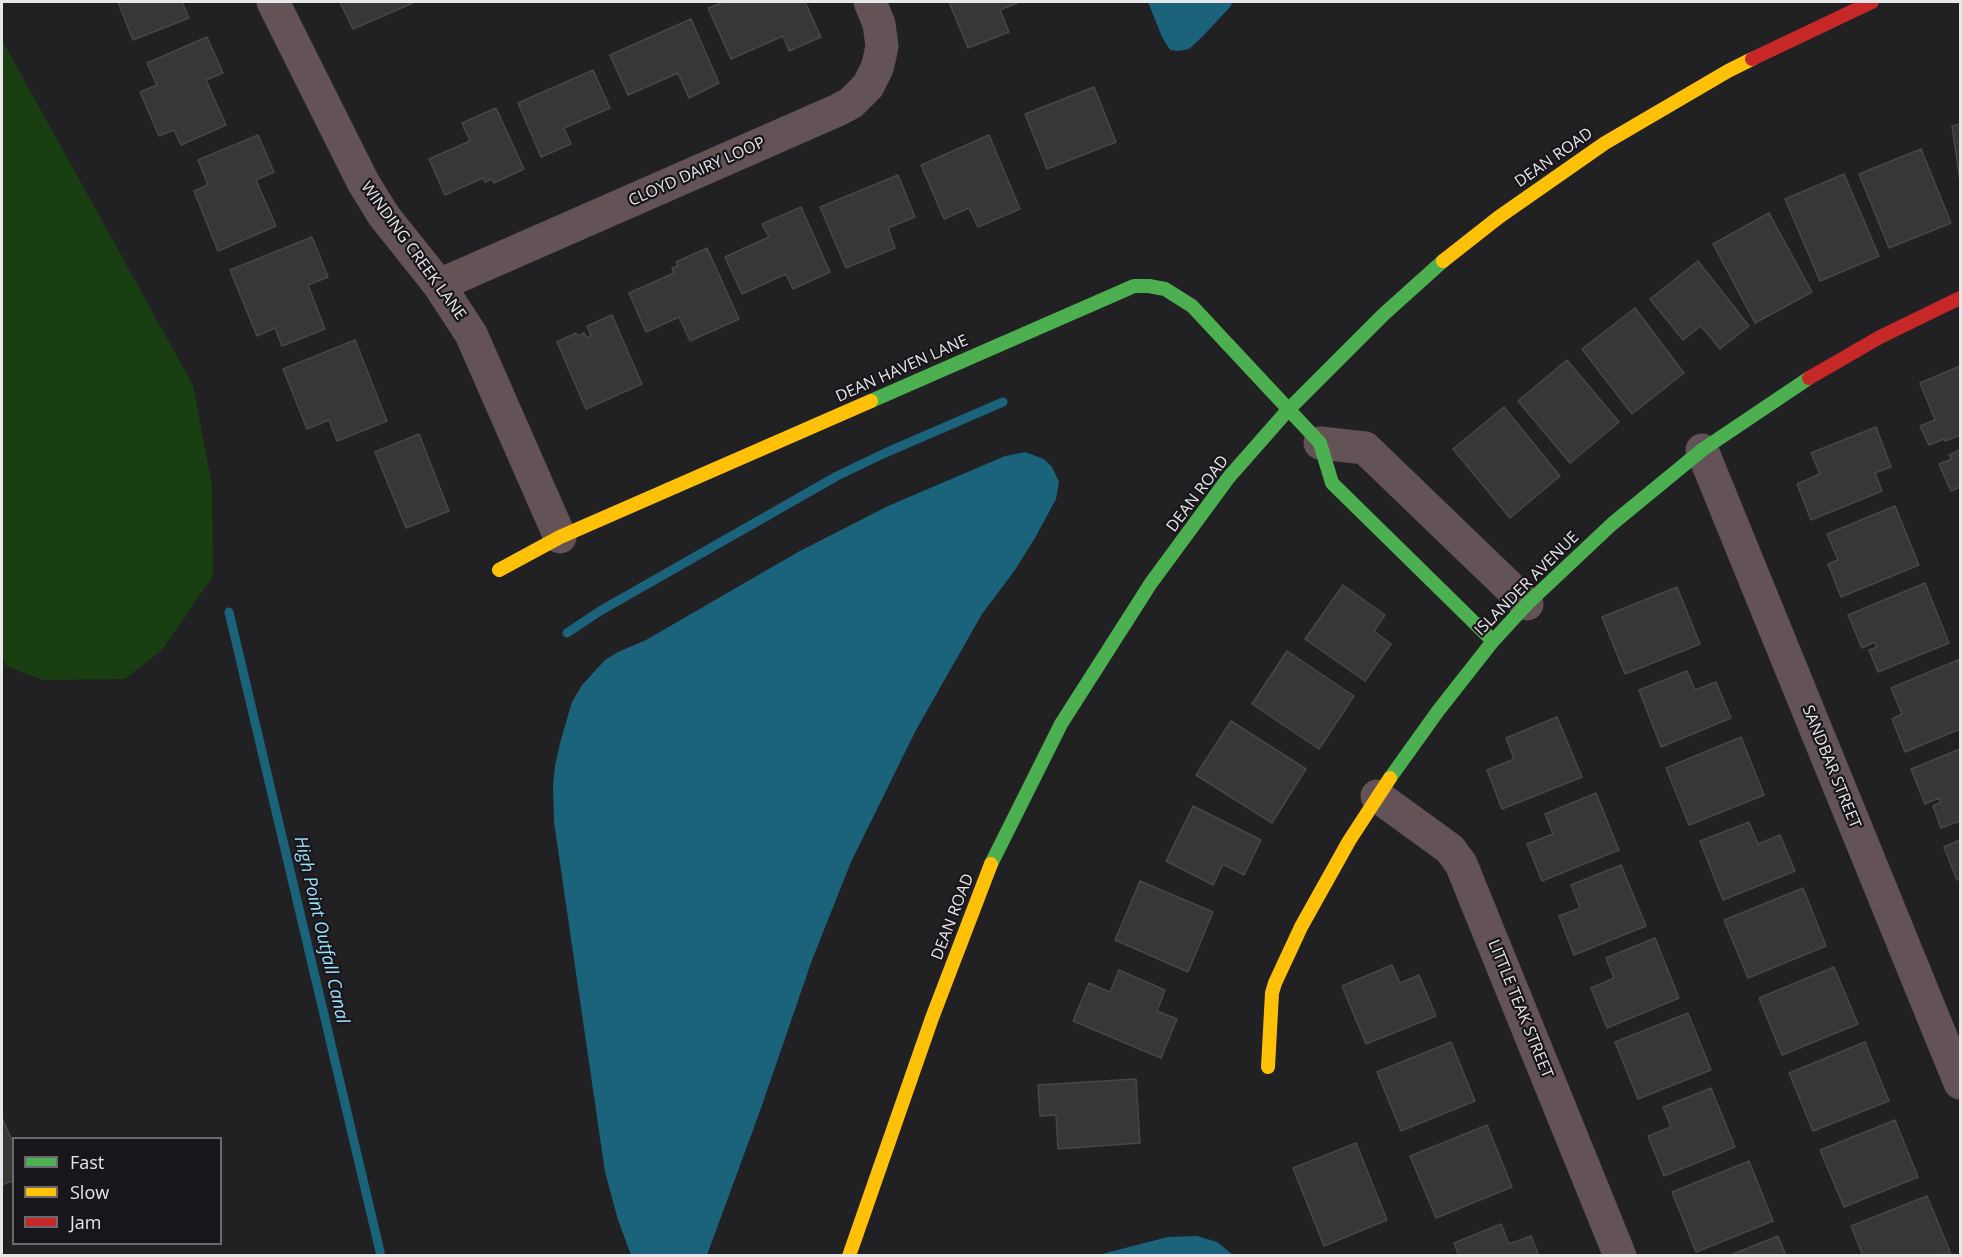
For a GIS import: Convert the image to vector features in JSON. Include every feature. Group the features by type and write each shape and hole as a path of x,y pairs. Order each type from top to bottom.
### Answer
{"street":[{"name":"WINDING CREEK LANE","path":"273,2 363,182 384,216 439,285 479,349 560,537"},
{"name":"CLOYD DAIRY LOOP","path":"439,285 851,103 867,86 877,68 882,46 879,24 870,2"},
{"name":"DEAN ROAD","path":"849,1256 932,1018 990,866 1061,724 1151,583 1229,477 1288,410 1384,314 1438,266 1499,217 1605,143 1728,71 1872,2"},
{"name":"DEAN HAVEN LANE","path":"499,570 560,537 1134,286 1165,289 1192,306 1320,443"},
{"name":"ISLANDER AVENUE","path":"1268,1067 1270,1003 1275,983 1301,927 1377,796 1432,719 1493,641 1527,604 1612,524 1702,450 1746,418 1826,367 1960,298"},
{"path":"1493,641 1332,483 1320,443 1365,448 1527,604"},
{"name":"SANDBAR STREET","path":"1702,450 1960,1083"},
{"name":"LITTLE TEAK STREET","path":"1377,796 1450,849 1461,864 1620,1256"}],"green space":[{"path":"2,40 193,385 212,485 213,576 161,651 125,679 43,680 6,666 2,657"}],"water":[{"path":"1148,2 1232,2 1231,6 1189,49 1178,51 1170,50 1162,37"},
{"path":"1025,452 1044,459 1052,467 1059,482 1056,499 1015,570 982,614 916,730 851,862 812,960 707,1255 631,1255 618,1220 605,1172 554,822 555,766 572,702 582,685 605,660 646,640 798,552 888,506 1005,456"},
{"path":"1197,1236 1217,1242 1233,1255 1098,1255 1168,1237"}],"building":[{"path":"118,2 182,2 189,18 133,40"},
{"path":"340,2 415,2 353,29"},
{"path":"724,2 805,2 821,37 789,51 783,36 731,59 708,8"},
{"path":"949,2 1020,2 1000,10 1009,32 968,48"},
{"path":"691,19 719,83 689,98 678,73 628,95 610,55"},
{"path":"207,37 223,73 206,80 226,125 181,145 174,130 159,136 140,92 157,85 147,63"},
{"path":"593,70 610,108 564,128 571,144 541,157 518,103"},
{"path":"1094,87 1116,142 1047,169 1025,114"},
{"path":"496,108 524,169 494,183 492,179 485,182 483,178 445,195 429,159 470,141 462,123"},
{"path":"1960,124 1960,181 1952,126"},
{"path":"258,135 274,172 256,180 276,226 218,251 194,191 208,185 198,160"},
{"path":"989,135 1020,209 978,227 969,208 944,219 921,165"},
{"path":"1921,149 1951,223 1889,248 1859,174"},
{"path":"1844,174 1879,256 1820,281 1785,199"},
{"path":"898,175 915,217 888,228 895,248 846,268 820,207"},
{"path":"801,207 830,272 793,289 786,274 742,294 725,257 769,237 762,224"},
{"path":"1769,213 1812,292 1755,323 1713,244"},
{"path":"312,237 328,277 308,285 325,329 282,346 275,328 257,336 230,270"},
{"path":"707,248 739,319 690,341 679,317 646,332 629,293 674,273 672,268 678,266 676,262"},
{"path":"1698,261 1749,326 1720,349 1701,326 1683,340 1650,299"},
{"path":"1635,308 1684,373 1632,414 1582,349"},
{"path":"612,315 642,384 586,409 557,342 576,333 578,336 584,333 587,338 591,336 587,326"},
{"path":"355,340 387,421 337,441 329,420 307,429 283,369"},
{"path":"1567,360 1619,422 1570,463 1518,401"},
{"path":"1960,366 1960,435 1929,445 1920,426 1935,420 1920,383"},
{"path":"1504,407 1560,476 1510,518 1453,449"},
{"path":"1876,427 1891,467 1875,473 1882,491 1811,520 1797,484 1820,474 1811,453"},
{"path":"419,434 449,511 406,528 375,452"},
{"path":"1960,450 1960,487 1951,491 1939,464 1952,459 1949,455"},
{"path":"1895,506 1919,565 1841,597 1828,564 1838,560 1827,534"},
{"path":"1925,583 1949,643 1878,672 1869,650 1877,647 1875,642 1862,648 1848,615"},
{"path":"1343,585 1385,615 1374,631 1391,644 1365,681 1305,639"},
{"path":"1677,587 1700,644 1625,674 1602,617"},
{"path":"1287,651 1354,696 1319,749 1252,704"},
{"path":"1958,660 1960,666 1960,729 1905,752 1892,719 1902,714 1891,688"},
{"path":"1687,671 1695,690 1716,682 1731,718 1661,747 1639,690"},
{"path":"1557,717 1582,777 1502,809 1487,770 1514,759 1506,738"},
{"path":"1231,721 1306,769 1272,823 1196,775"},
{"path":"1741,737 1764,795 1689,825 1666,768"},
{"path":"1960,749 1960,821 1941,828 1933,806 1941,802 1939,798 1925,804 1911,769"},
{"path":"1596,793 1619,850 1542,881 1527,844 1553,834 1545,814"},
{"path":"1193,806 1261,840 1244,875 1223,864 1213,885 1166,861"},
{"path":"1749,822 1758,844 1780,835 1795,871 1723,900 1700,841"},
{"path":"1960,840 1960,879 1957,880 1944,847"},
{"path":"1621,865 1646,926 1574,955 1559,916 1580,908 1571,885"},
{"path":"1140,881 1213,912 1188,972 1115,940"},
{"path":"1803,888 1826,946 1748,978 1724,920"},
{"path":"1655,938 1679,998 1607,1028 1591,988 1614,978 1606,958"},
{"path":"1392,965 1400,983 1419,975 1436,1016 1366,1044 1342,986"},
{"path":"1834,967 1858,1024 1782,1055 1759,998"},
{"path":"1119,970 1165,990 1157,1011 1177,1019 1161,1058 1073,1021 1089,983 1110,992"},
{"path":"1688,1013 1711,1070 1638,1099 1615,1042"},
{"path":"1451,1042 1475,1101 1401,1131 1377,1072"},
{"path":"1865,1042 1889,1101 1813,1131 1789,1073"},
{"path":"1136,1079 1140,1143 1058,1149 1056,1115 1040,1116 1038,1085"},
{"path":"1711,1088 1735,1147 1664,1176 1648,1136 1671,1127 1663,1107"},
{"path":"2,1118 12,1140 12,1181 2,1185"},
{"path":"1895,1120 1918,1177 1844,1207 1820,1150"},
{"path":"1487,1125 1512,1187 1436,1218 1410,1156"},
{"path":"1356,1143 1387,1220 1324,1246 1293,1168"},
{"path":"1749,1161 1773,1221 1696,1252 1672,1192"},
{"path":"1927,1196 1951,1254 1863,1256 1851,1226"},
{"path":"1501,1224 1509,1244 1531,1236 1539,1256 1459,1256 1454,1243"},
{"path":"1778,1236 1786,1256 1728,1256"}],"waterway":[{"path":"567,633 600,611 837,476 1003,402"},
{"name":"High Point Outfall Canal","path":"229,612 381,1256"}],"traffic: fast":[{"path":"991,864 1061,724 1151,583 1229,477 1288,410 1384,314 1443,261"},
{"path":"871,401 1134,286 1165,289 1192,306 1320,443 1332,483 1493,641"},
{"path":"1390,778 1438,711 1493,641 1527,604 1612,524 1702,450 1809,378"}],"traffic: slow":[{"path":"1443,261 1499,217 1605,143 1752,59"},
{"path":"499,570 560,537 871,401"},
{"path":"1268,1067 1272,993 1275,983 1301,927 1349,841 1390,778"},
{"path":"849,1256 932,1018 991,864"}],"traffic: jam":[{"path":"1752,59 1872,2"},
{"path":"1809,378 1880,337 1960,298"}]}
